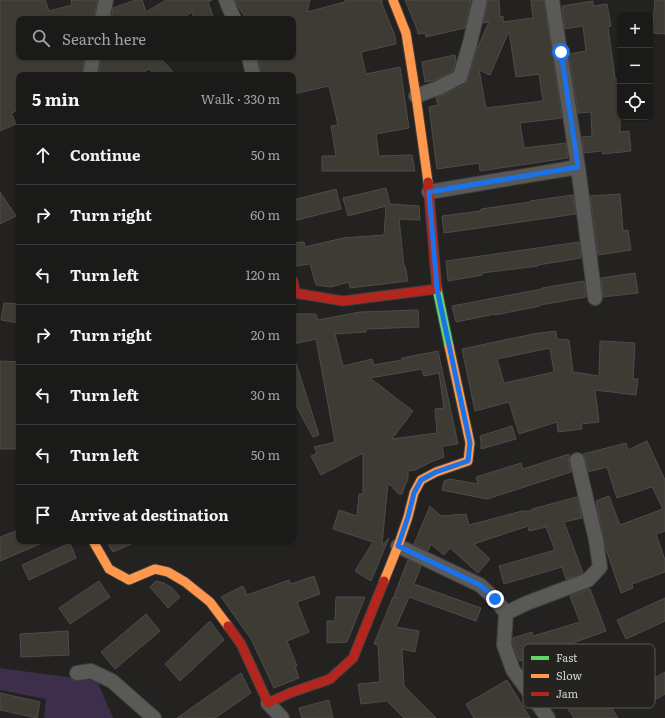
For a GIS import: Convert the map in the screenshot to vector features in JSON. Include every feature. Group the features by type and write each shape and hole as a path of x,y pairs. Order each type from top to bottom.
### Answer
{"street":[{"path":"103,16 106,0"},
{"path":"226,0 233,16"},
{"path":"268,703 290,693 330,679 353,658 398,546 414,493 421,480 436,472 468,461 470,443 437,289 429,192 406,33 393,0"},
{"path":"416,96 438,88 460,77 480,0"},
{"path":"552,0 578,167 595,298"},
{"path":"90,72 92,60"},
{"path":"250,60 252,72"},
{"path":"429,192 578,167"},
{"path":"296,292 343,301 437,289"},
{"path":"506,613 527,603 588,580 600,567 596,540 577,460"},
{"path":"95,544 109,569 128,580 155,569 168,572 186,582 210,602 241,644 268,703 282,718"},
{"path":"398,546 480,585 495,599 506,613 504,645 513,670 523,684"},
{"path":"77,673 91,671 112,681 154,718"},
{"path":"541,708 548,718"}],"shaded area":[{"path":"0,668 97,681 113,718 44,718 46,699 0,690"}],"building":[{"path":"0,0 45,0 49,11 72,5 71,0 97,0 94,16 16,16 16,60 84,60 82,72 16,72 16,111 11,113 16,124 0,131"},
{"path":"136,0 142,0 146,12 166,0 212,0 208,2 213,16 193,16 192,12 186,16 112,16 113,8"},
{"path":"235,0 310,0 307,12 345,2 345,0 382,0 382,4 395,36 396,44 361,52 366,74 400,67 409,128 376,134 379,156 412,155 415,171 322,171 322,156 336,156 331,126 338,125 329,86 296,93 296,72 260,72 258,60 296,60 296,16 244,16"},
{"path":"405,0 471,0 465,28 426,37 425,33 418,34"},
{"path":"488,0 499,0 500,17 503,16 503,22 533,18 531,0 544,0 562,118 520,123 524,148 566,143 568,158 480,171 479,163 437,169 429,107 438,105 436,98 464,85 467,82 476,51 489,22 483,23","holes":["509,31 516,77 539,74 543,101 486,108 479,70 490,75"]},
{"path":"655,0 665,0 665,34 653,33"},
{"path":"593,1 593,6 607,4 611,26 608,27 615,79 617,79 617,120 620,120 620,132 629,131 631,151 603,154 602,151 584,153 582,137 592,136 591,112 578,113 569,54 586,51 583,26 565,29 562,6"},
{"path":"455,55 456,60 453,71 435,80 425,82 422,62"},
{"path":"101,60 162,60 173,72 152,72 149,69 144,72 99,72"},
{"path":"386,188 390,204 419,206 420,220 399,219 404,266 408,281 350,288 349,282 331,287 316,285 310,264 296,266 296,243 304,242 305,247 343,238 384,235 386,206 348,216 343,198"},
{"path":"336,189 341,209 296,220 296,199"},
{"path":"0,192 16,216 0,224"},
{"path":"620,194 623,231 628,230 631,250 598,255 590,196"},
{"path":"573,195 576,214 444,233 442,216 481,211 481,209"},
{"path":"579,242 581,258 538,266 482,273 482,275 448,281 446,261"},
{"path":"635,273 638,293 603,297 601,278"},
{"path":"584,281 586,297 456,322 452,306"},
{"path":"4,303 16,304 16,322 1,320"},
{"path":"418,310 419,327 366,329 366,332 335,334 343,366 372,359 374,365 438,351 458,444 442,446 444,457 415,470 408,471 408,479 402,494 399,494 388,483 382,545 389,538 371,581 355,571 373,542 333,529 339,510 357,516 359,494 363,494 363,453 321,475 311,456 317,453 314,447 335,442 316,339 296,343 296,314 316,314 318,320 360,312","holes":["422,369 424,376 439,373 444,408 435,409 437,433 392,439 413,411 370,378"]},
{"path":"556,331 557,339 569,340 573,372 599,376 600,341 635,343 633,379 638,379 636,395 595,390 599,422 581,424 582,429 558,432 557,422 519,434 509,402 475,411 462,349 533,334","holes":["550,348 554,372 504,383 497,359"]},
{"path":"0,361 16,362 16,449 0,449"},
{"path":"296,363 319,435 313,437 296,406"},
{"path":"512,426 516,439 481,449 480,436"},
{"path":"647,441 665,480 665,531 656,534 665,560 665,572 632,584 633,588 621,593 605,546 596,501 609,496 620,525 663,509 652,487 617,498 607,467 588,472 583,454 626,443 628,450"},
{"path":"569,454 571,472 487,499 442,490 444,481 450,479 478,484 476,477 521,463 523,469"},
{"path":"577,497 582,518 564,522 583,573 566,579 562,567 504,584 499,566 555,550 546,527 529,531 528,526 474,544 490,559 478,573 450,548 444,555 431,544 428,551 414,544 430,506 441,516 466,514 469,525 522,511 532,511 532,509"},
{"path":"16,531 16,544 40,544 0,561 0,537"},
{"path":"68,544 70,544 76,558 29,580 22,565"},
{"path":"108,544 131,544 113,552"},
{"path":"408,560 421,566 414,584 481,608 476,621 409,597 396,627 419,631 415,652 402,649 404,686 436,718 404,718 387,701 361,704 358,684 380,682 378,645 374,644 393,597 397,598 394,596"},
{"path":"314,576 320,594 297,602 309,632 287,641 297,666 295,667 299,678 274,688 251,639 221,597 243,586 247,595 289,580 291,584"},
{"path":"99,581 110,597 70,624 59,608"},
{"path":"156,581 164,583 172,588 180,597 168,608 150,587"},
{"path":"590,589 606,631 570,644 523,644 523,660 519,661 513,644 513,638 532,632 533,636 580,622 570,596"},
{"path":"336,597 365,597 347,642 327,643 327,621 335,621"},
{"path":"665,598 665,621 626,639 617,620"},
{"path":"146,614 160,631 115,669 101,652"},
{"path":"210,621 224,640 180,681 165,664"},
{"path":"68,631 69,655 21,657 20,634"},
{"path":"665,672 665,694 655,700 655,678"},
{"path":"241,673 251,693 215,718 177,718"},
{"path":"507,680 530,718 474,718 466,704"},
{"path":"0,693 40,702 37,718 0,710"},
{"path":"329,700 333,718 302,718 299,708"},
{"path":"567,708 612,708 618,718 574,718"}],"traffic: fast":[{"path":"437,289 449,346"}],"traffic: slow":[{"path":"393,0 406,33 428,182"},
{"path":"384,581 408,517 414,493 421,480 436,472 468,461 470,443 449,346"},
{"path":"95,544 109,569 129,580 155,569 168,572 185,582 210,602 228,626"}],"traffic: jam":[{"path":"296,293 343,301 437,289 428,182"},
{"path":"228,626 241,644 268,703 290,693 330,679 353,658 384,581"}],"route":[{"path":"495,599 480,585 398,546 414,493 421,480 436,472 468,461 470,443 437,289 429,192 578,167 561,52"}]}
